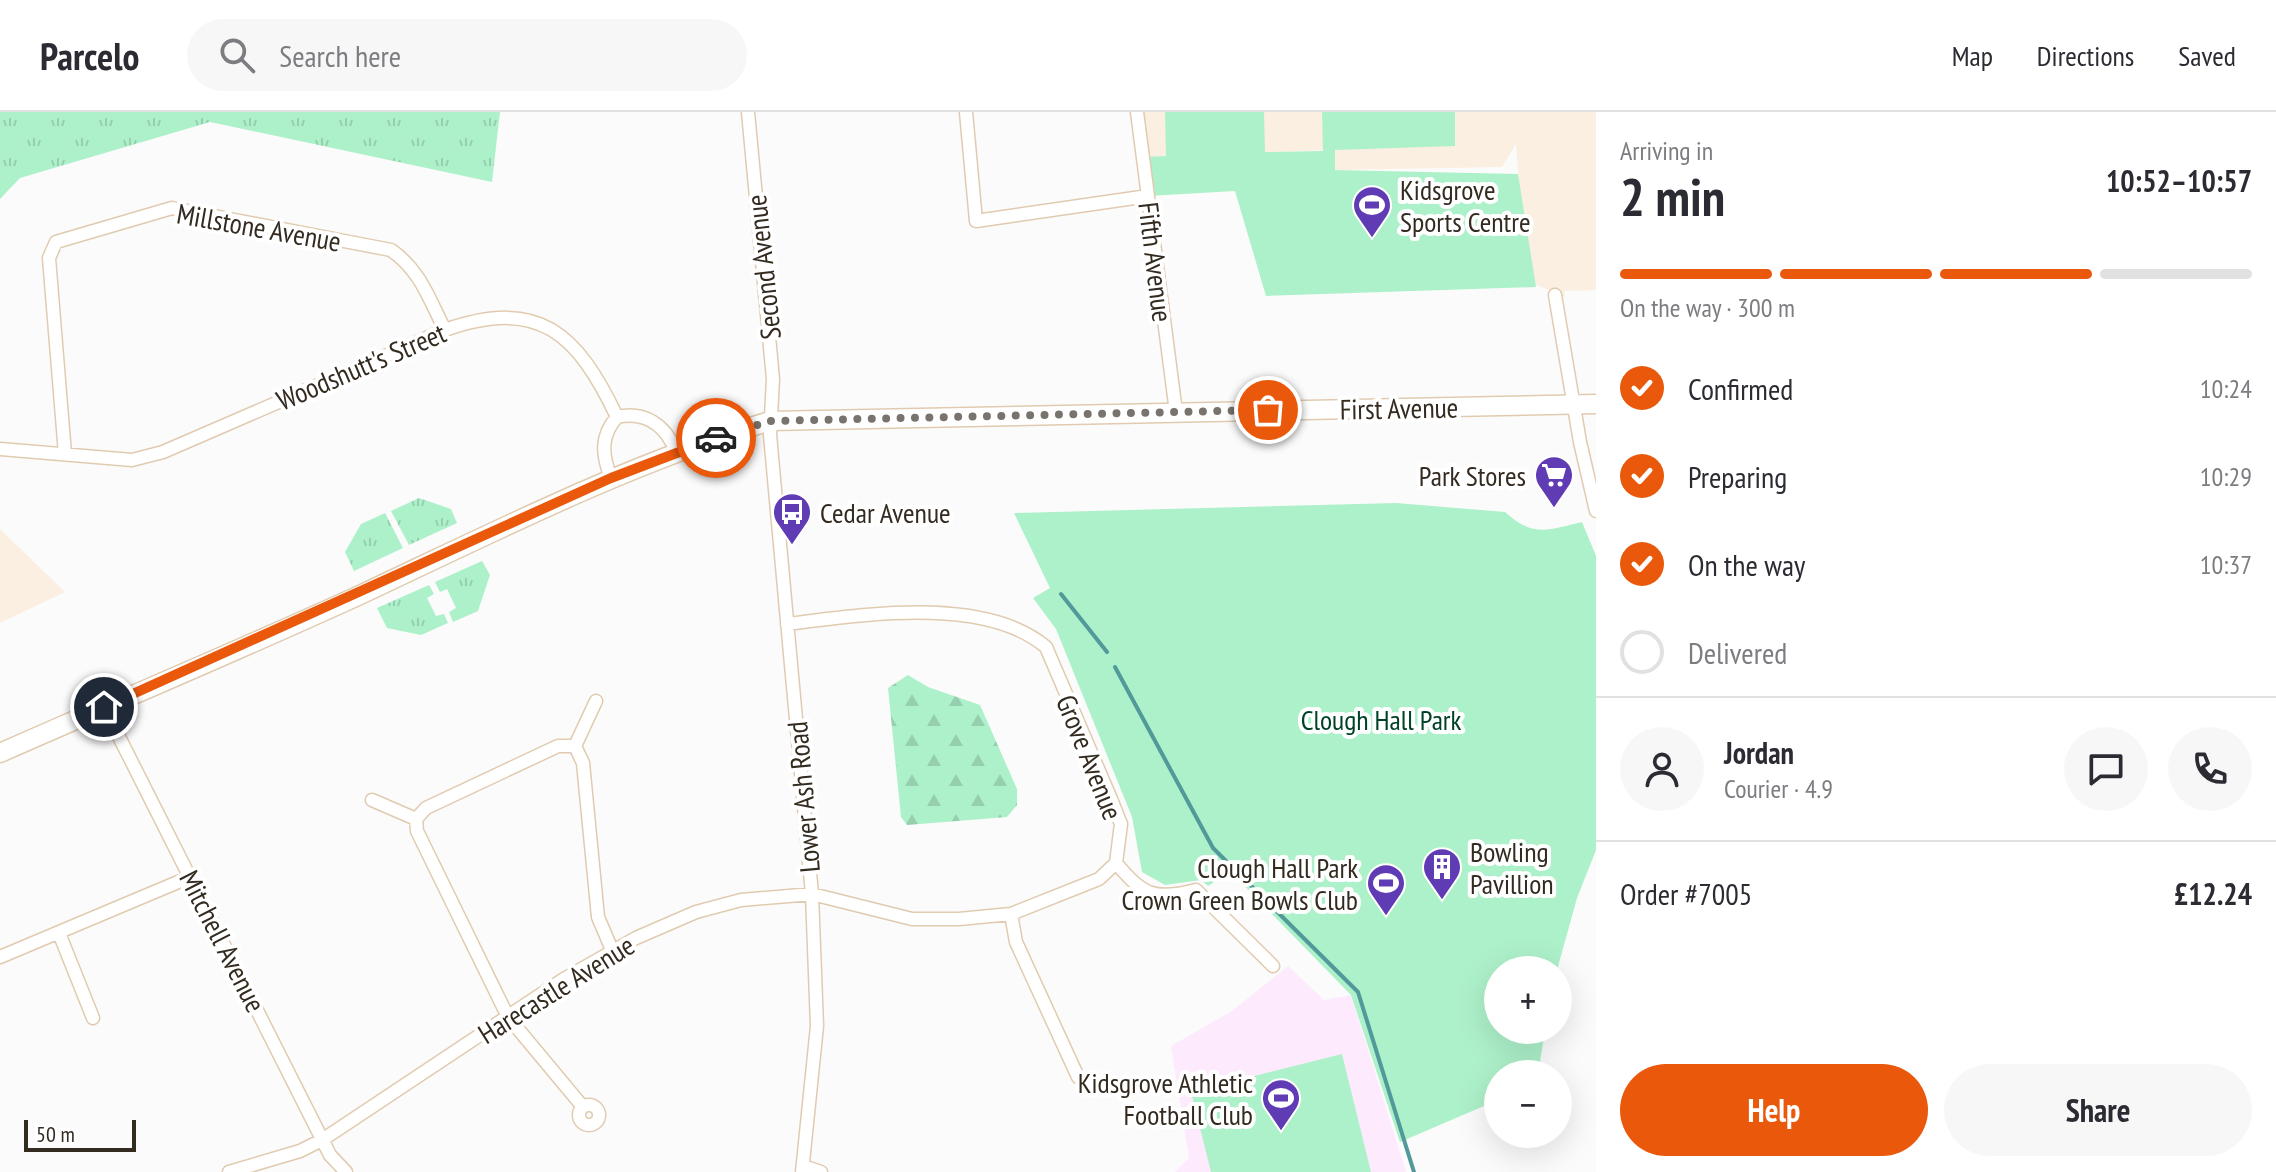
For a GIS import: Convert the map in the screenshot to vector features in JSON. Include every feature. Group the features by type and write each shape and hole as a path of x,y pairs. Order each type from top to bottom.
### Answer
{"main road":[{"name":"First Avenue","path":"770,421 1596,404"},
{"path":"0,753 611,478 676,451 770,421"}],"street":[{"name":"Second Avenue","path":"748,112 773,379 770,421"},
{"path":"966,112 976,221 1148,196"},
{"name":"Fifth Avenue","path":"1137,112 1176,412"},
{"name":"Millstone Avenue","path":"65,454 49,258 56,242 69,237 172,208 391,250 408,262 423,283 445,330"},
{"path":"1555,295 1596,511"},
{"name":"Woodshutt's Street","path":"0,449 132,460 163,452 445,330 478,318 514,316 558,332 596,375 617,417"},
{"path":"611,478 603,454 604,441 617,417 631,414 644,417 664,429 676,451"},
{"name":"Lower Ash Road","path":"770,421 812,894 817,1026 802,1169"},
{"name":"Grove Avenue","path":"787,624 881,612 916,612 1008,625 1030,634 1046,647 1121,824 1116,863 1099,879 1011,914 912,919 812,894"},
{"path":"575,746 596,701"},
{"name":"Mitchell Avenue","path":"104,707 322,1140 346,1172"},
{"path":"575,746 558,746 426,808 416,819 417,831 446,896 508,1017 583,1107"},
{"path":"575,746 583,763 598,917 612,950"},
{"path":"372,800 416,819"},
{"path":"1116,863 1137,888 1153,896 1196,890 1273,966"},
{"path":"0,957 190,877"},
{"name":"Harecastle Avenue","path":"229,1172 300,1151 322,1140 612,950 696,912 741,900 812,894"},
{"path":"1011,914 1016,942 1078,1077"},
{"path":"59,933 93,1018"},
{"path":"802,1169 821,1172"}],"shaded area":[{"path":"1137,112 1596,112 1596,290 1564,291 1565,297 1532,283 1523,242 1516,144 1502,167 1335,170 1334,150 1143,157"},
{"path":"0,529 65,592 0,623"},
{"path":"1288,966 1324,1000 1351,995 1406,1172 1175,1172 1189,1158 1171,1046 1232,1011"}],"green space":[{"path":"0,112 500,112 492,182 210,122 20,178 0,199"},
{"path":"1165,112 1264,112 1265,152 1323,151 1322,112 1455,112 1455,146 1335,150 1335,170 1518,174 1536,287 1266,296 1235,191 1148,196 1143,157 1166,156"},
{"path":"419,498 451,509 457,523 409,545 391,511"},
{"name":"Clough Hall Park","path":"1396,503 1505,512 1524,526 1542,530 1582,522 1596,556 1596,850 1577,898 1561,956 1484,956 1484,1044 1543,1044 1540,1060 1484,1060 1484,1106 1400,1142 1351,995 1231,872 1208,886 1201,880 1165,885 1142,872 1132,817 1056,629 1033,598 1050,588 1014,513"},
{"path":"385,513 403,548 354,571 345,552 361,524"},
{"path":"482,561 490,575 478,611 453,622 449,612 456,608 447,589 440,592 435,582"},
{"path":"429,585 434,594 427,598 436,616 444,614 448,623 421,635 387,628 377,608"},
{"path":"908,675 928,687 980,705 1017,789 1017,805 1007,817 907,825 901,817 888,688"},
{"name":"Kidsgrove Athletic Football Club","path":"1342,1054 1371,1172 1211,1172 1191,1092"}],"waterway":[{"path":"1061,594 1107,652"},
{"path":"1115,667 1213,848 1358,992 1414,1172"}],"way so far":[{"path":"716,438 770,421 1268,410"}],"place":[{"name":"Kidsgrove Sports Centre","path":"1372,239"},
{"name":"Park Stores","path":"1554,509"},
{"name":"Cedar Avenue","path":"792,546"},
{"name":"Bowling Pavillion","path":"1442,901"},
{"name":"Clough Hall Park Crown Green Bowls Club","path":"1386,917"},
{"name":"Kidsgrove Athletic Football Club","path":"1281,1132"}],"route":[{"path":"104,707 341,603 611,478 716,438"}]}
